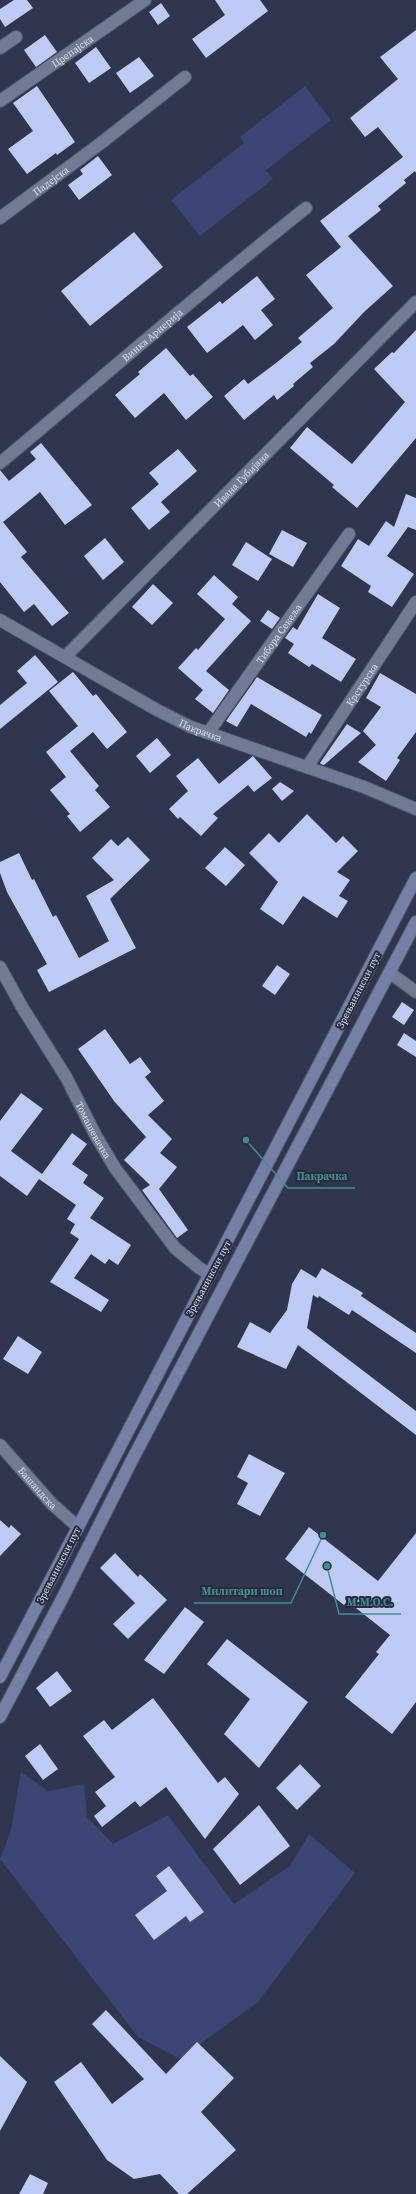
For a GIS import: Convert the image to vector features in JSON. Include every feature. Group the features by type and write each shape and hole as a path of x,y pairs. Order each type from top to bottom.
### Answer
{"main road":[{"name":"Зрењанински пут","path":"0,1677 416,878"},
{"name":"Зрењанински пут","path":"0,1717 63,1597 131,1462 416,922"}],"street":[{"name":"Црепајска","path":"0,101 145,0"},
{"path":"0,48 16,37"},
{"name":"Падејска","path":"0,218 101,143 185,77"},
{"name":"Винка Арнерија","path":"0,463 157,329 198,298 250,252 306,208"},
{"name":"Ивана Губијана","path":"66,656 416,302"},
{"name":"Тибора Секеља","path":"208,733 349,534"},
{"name":"Крстурска","path":"307,767 416,602"},
{"name":"Пакрачка","path":"0,620 66,656 157,710 208,733 364,787 416,809"},
{"name":"Томашевачка","path":"0,967 22,1007 66,1077 96,1136 115,1168 175,1248 192,1263 210,1275"},
{"path":"390,973 416,992"},
{"name":"Башаидска","path":"0,1445 52,1504 78,1527"}],"shaded area":[{"path":"305,86 331,120 266,170 273,179 200,236 171,200 244,143 240,137"},
{"path":"21,1772 48,1791 84,1784 87,1817 113,1844 168,1815 234,1904 290,1866 309,1834 355,1873 258,2002 180,2059 138,2037 0,1859 11,1830"}],"building":[{"path":"14,0 27,0 33,8 5,27 0,19 0,9"},
{"path":"215,0 260,0 268,11 206,58 192,39 225,15"},
{"path":"161,3 170,16 158,25 149,12"},
{"path":"416,30 416,173 415,171 404,180 406,183 378,206 381,210 348,236 393,286 364,312 334,344 310,363 313,367 293,384 294,386 277,400 274,395 244,420 224,396 244,379 248,384 276,363 302,342 298,338 333,308 306,275 341,247 320,221 403,157 378,127 365,137 350,118 398,79 380,57"},
{"path":"45,35 57,52 36,67 24,50"},
{"path":"96,47 111,68 89,83 75,63"},
{"path":"139,57 154,76 130,93 116,73"},
{"path":"37,86 75,142 57,155 56,153 27,174 8,149 33,131 13,103"},
{"path":"98,156 112,175 79,200 68,185 83,174 80,170"},
{"path":"134,232 163,267 90,326 61,291"},
{"path":"257,276 275,299 261,310 273,325 255,340 243,325 207,353 187,327 220,301 222,304"},
{"path":"416,330 416,438 357,508 332,487 334,485 290,448 307,427 352,464 405,402 374,369 392,352 394,353"},
{"path":"166,348 190,376 193,374 213,397 186,420 164,393 135,418 115,395 140,374 138,372"},
{"path":"41,443 92,505 65,525 40,492 3,522 27,552 21,557 69,613 52,626 34,604 24,612 0,582 0,470 9,481 36,459 30,452"},
{"path":"178,449 197,471 161,502 170,512 149,530 131,508 159,484 149,473"},
{"path":"406,494 416,498 416,530 408,527 387,556 414,574 392,607 368,592 371,586 341,566 358,539 369,546 386,521 394,527"},
{"path":"282,530 307,543 293,567 269,554"},
{"path":"105,538 124,562 103,580 84,556"},
{"path":"246,542 272,559 258,581 232,565"},
{"path":"214,575 238,597 232,604 251,621 206,671 229,690 213,713 195,699 203,690 178,668 196,648 198,650 225,619 197,594"},
{"path":"153,584 173,603 152,625 132,607"},
{"path":"318,594 340,608 322,638 356,659 341,682 312,664 309,667 288,653 294,644 285,638 293,627 297,630"},
{"path":"268,610 280,618 272,629 260,621"},
{"path":"35,655 58,682 0,729 0,705 27,683 17,671"},
{"path":"73,672 93,696 96,694 127,732 107,749 93,732 70,751 99,786 95,790 110,807 80,832 67,816 70,814 50,790 66,777 46,752 78,726 49,691"},
{"path":"380,673 416,694 416,732 397,758 400,760 386,781 358,762 376,745 363,731 381,707 366,698"},
{"path":"257,677 322,715 311,734 309,732 306,737 251,704 237,727 226,721"},
{"path":"347,724 361,733 324,765 321,764 320,763"},
{"path":"157,738 171,755 150,773 136,756"},
{"path":"253,756 272,778 254,792 248,785 213,814 218,818 201,836 180,817 178,819 169,809 188,791 176,776 198,758 219,784"},
{"path":"280,782 294,791 282,801 272,789"},
{"path":"307,814 336,843 343,836 358,851 337,872 350,880 339,896 348,901 337,918 303,896 283,925 260,909 278,882 249,853 269,833 279,843"},
{"path":"128,837 150,860 110,899 136,948 49,992 37,970 47,964 7,892 0,873 0,862 19,853 53,917 56,915 79,958 109,941 86,896 114,880 92,858 111,839 118,846"},
{"path":"225,847 245,865 226,886 205,868"},
{"path":"277,965 290,974 275,995 262,986"},
{"path":"402,1002 414,1010 404,1025 392,1017"},
{"path":"105,1029 130,1064 140,1057 151,1072 145,1077 164,1101 148,1115 172,1139 160,1153 177,1167 159,1189 188,1230 177,1238 142,1190 150,1185 124,1160 146,1137 114,1101 78,1049"},
{"path":"404,1033 416,1041 416,1057 397,1045"},
{"path":"21,1093 43,1109 11,1151 42,1174 72,1133 87,1144 72,1164 88,1175 83,1183 104,1198 90,1218 131,1245 118,1265 109,1259 105,1264 91,1254 74,1278 109,1300 101,1312 50,1282 79,1239 70,1233 75,1224 67,1219 76,1205 39,1179 27,1196 0,1176 0,1121"},
{"path":"322,1268 363,1293 361,1296 416,1333 416,1353 352,1310 349,1315 319,1296 318,1298 313,1295 307,1328 416,1411 416,1435 298,1345 286,1369 237,1347 250,1322 270,1333 287,1310 292,1284 301,1269 316,1278"},
{"path":"18,1336 42,1352 28,1374 3,1359"},
{"path":"249,1454 285,1473 260,1516 237,1504 248,1483 237,1477"},
{"path":"0,1520 9,1528 11,1525 21,1534 0,1556"},
{"path":"309,1527 378,1581 416,1533 416,1702 392,1734 345,1697 379,1654 376,1652 390,1635 347,1601 344,1605 285,1559"},
{"path":"115,1553 138,1577 140,1574 167,1600 128,1639 113,1624 135,1603 100,1568"},
{"path":"185,1607 204,1622 164,1674 144,1660"},
{"path":"227,1639 308,1702 259,1768 224,1734 250,1699 207,1664"},
{"path":"57,1671 72,1691 50,1707 36,1688"},
{"path":"153,1698 218,1783 225,1777 239,1794 205,1839 166,1787 140,1807 135,1801 102,1827 94,1816 106,1806 95,1792 115,1777 83,1736 104,1720 112,1730"},
{"path":"40,1744 58,1769 43,1780 25,1756"},
{"path":"300,1764 321,1786 297,1810 276,1788"},
{"path":"259,1805 290,1846 240,1885 213,1849"},
{"path":"169,1866 204,1912 190,1922 186,1916 154,1940 135,1915 167,1891 156,1876"},
{"path":"106,2010 166,2074 197,2042 234,2078 201,2112 236,2150 187,2194 179,2194 160,2174 134,2179 107,2160 54,2082 81,2062 112,2104 144,2079 92,2024"},
{"path":"0,2056 27,2082 0,2131"},
{"path":"30,2174 48,2183 43,2194 19,2194"}],"place":[{"name":"Пакрачка","path":"246,1140"},
{"name":"Милитари шоп","path":"323,1535"},
{"name":"M.M.O.C.","path":"327,1566"}]}
